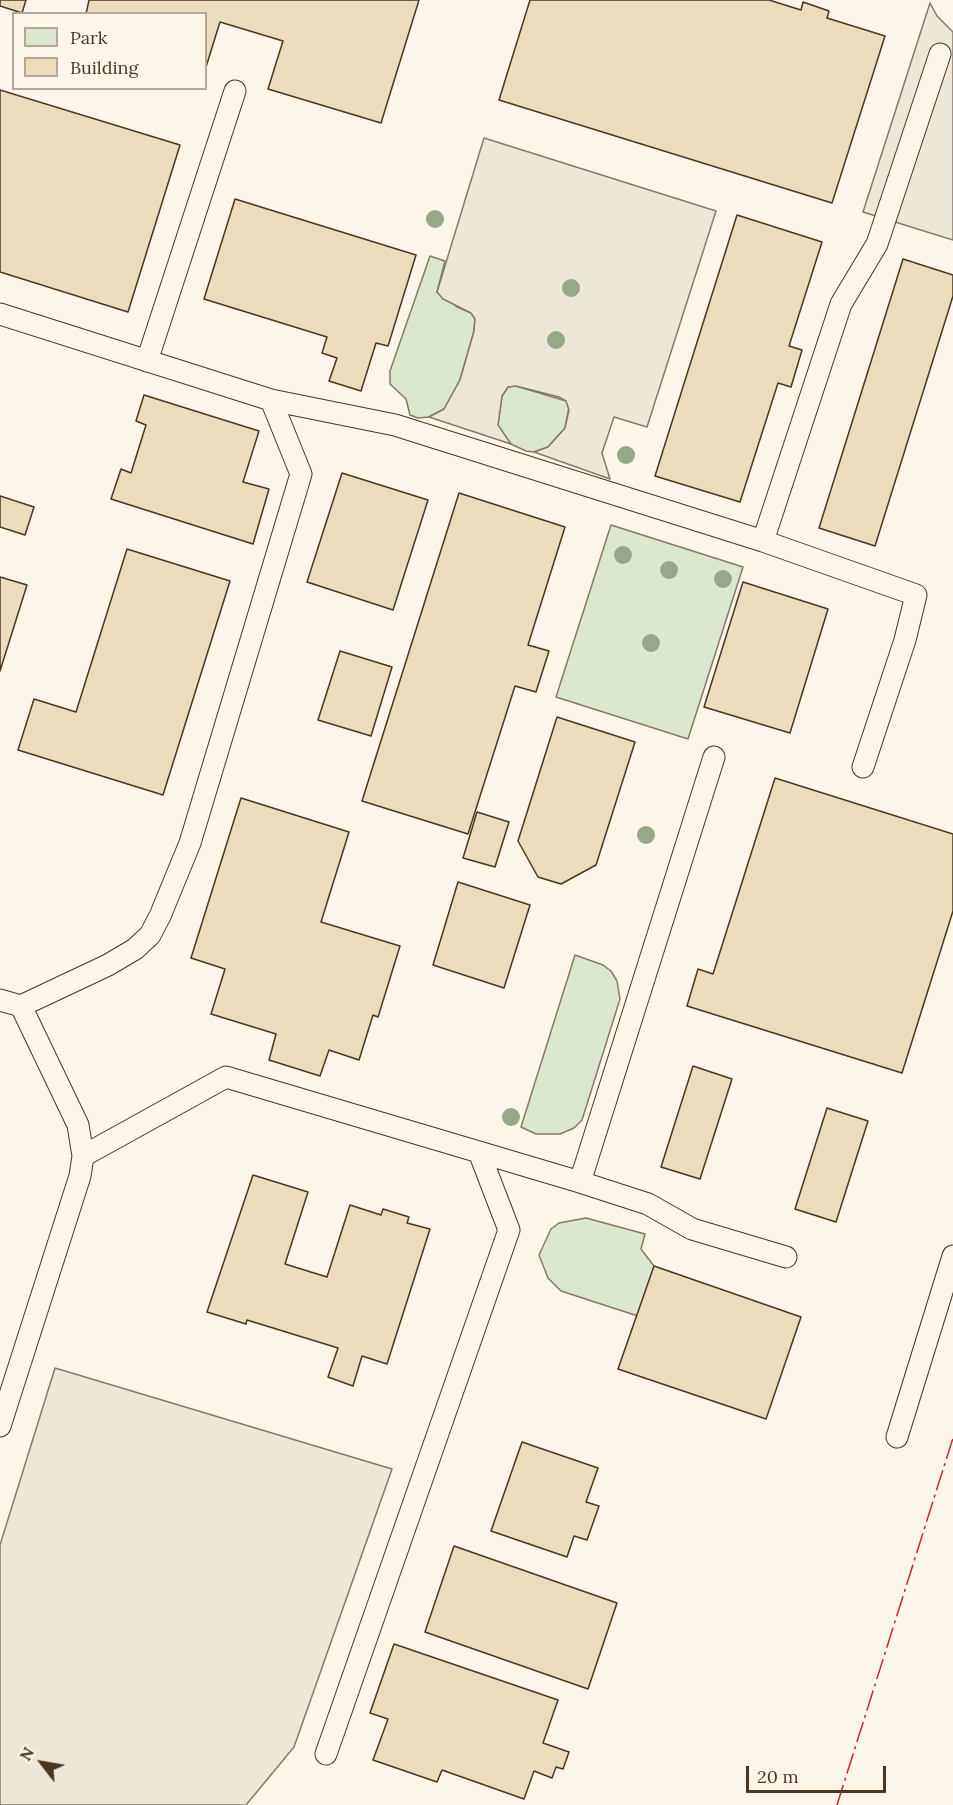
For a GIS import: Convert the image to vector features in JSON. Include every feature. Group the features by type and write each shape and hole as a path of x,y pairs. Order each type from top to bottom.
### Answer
{"lane":[{"path":"763,541 841,304 877,244 940,54"},
{"path":"147,361 235,91"},
{"path":"0,314 271,400 395,425 763,541 916,595 905,640 863,767"},
{"path":"0,999 21,1006 108,965 135,949 150,935 160,916 190,843 301,474 271,400"},
{"path":"580,1182 714,757"},
{"path":"0,1426 80,1176 83,1156 78,1125 21,1006"},
{"path":"83,1156 226,1077 580,1182 648,1204 692,1229 786,1257"},
{"path":"326,1754 509,1230 479,1152"},
{"path":"897,1437 953,1256"}],"green space":[{"path":"430,256 445,261 437,292 457,307 471,313 475,319 474,331 460,380 444,409 429,417 418,418 410,415 406,399 390,384 390,371"},
{"path":"516,386 566,401 569,407 565,428 548,447 534,452 526,451 511,444 503,436 498,425 502,396 508,387"},
{"path":"611,525 743,567 688,739 556,697"},
{"path":"575,955 603,965 611,971 617,981 620,999 582,1120 574,1128 560,1134 536,1134 521,1127"},
{"path":"586,1218 645,1234 641,1249 660,1274 647,1319 561,1291 548,1278 539,1255 551,1229 559,1223"}],"shaded area":[{"path":"930,3 937,16 953,32 953,240 863,212"},
{"path":"484,138 716,211 647,427 614,417 602,453 610,479 534,452 548,447 565,428 569,410 566,401 559,397 516,386 508,387 502,396 498,425 511,444 429,417 444,409 460,380 474,331 475,319 471,313 443,299 437,292"},
{"path":"55,1368 392,1469 294,1747 246,1805 0,1805 0,1545"}],"building":[{"path":"0,0 26,0 22,12 0,6"},
{"path":"89,0 419,0 381,123 268,89 283,41 220,22 207,64 207,12 86,12"},
{"path":"530,0 769,0 801,10 803,2 829,11 827,18 885,36 832,203 499,100"},
{"path":"0,90 180,145 128,312 0,272"},
{"path":"235,199 416,255 388,346 376,343 361,391 329,381 337,358 322,353 327,337 204,299"},
{"path":"737,215 822,242 789,346 802,350 791,387 778,383 740,502 655,476"},
{"path":"903,259 953,275 953,296 875,546 819,528"},
{"path":"144,395 259,431 243,482 269,489 253,544 111,499 121,469 131,473 146,425 136,421"},
{"path":"342,473 428,500 393,610 307,582"},
{"path":"459,493 565,527 528,645 549,651 536,692 515,686 468,834 362,801"},
{"path":"0,496 34,507 25,535 0,527"},
{"path":"127,549 230,581 163,795 18,750 34,699 76,712"},
{"path":"0,577 27,585 0,671"},
{"path":"743,582 828,609 790,733 704,707"},
{"path":"340,651 392,667 371,736 318,720"},
{"path":"557,717 635,742 596,865 561,884 538,877 518,841"},
{"path":"775,778 953,834 953,911 902,1073 687,1006 698,969 713,974"},
{"path":"241,798 349,832 321,922 400,946 378,1017 373,1015 359,1060 329,1050 320,1076 269,1060 276,1034 211,1014 225,969 191,958"},
{"path":"477,812 509,822 495,867 463,858"},
{"path":"458,882 530,905 504,988 433,965"},
{"path":"693,1066 732,1079 700,1179 661,1167"},
{"path":"827,1108 868,1121 836,1222 795,1209"},
{"path":"253,1175 308,1192 285,1264 327,1277 350,1205 381,1215 383,1209 409,1217 407,1223 430,1229 387,1364 362,1356 353,1386 328,1377 338,1348 247,1320 246,1324 207,1312"},
{"path":"654,1266 801,1317 766,1419 618,1369"},
{"path":"522,1442 598,1468 586,1502 599,1506 587,1540 574,1536 567,1557 491,1531"},
{"path":"454,1546 617,1603 588,1689 425,1632"},
{"path":"394,1644 558,1700 543,1743 569,1752 563,1769 556,1767 552,1778 534,1771 524,1799 442,1770 437,1782 373,1760 388,1719 370,1713"}],"power":[{"path":"837,1805 953,1438"}]}
